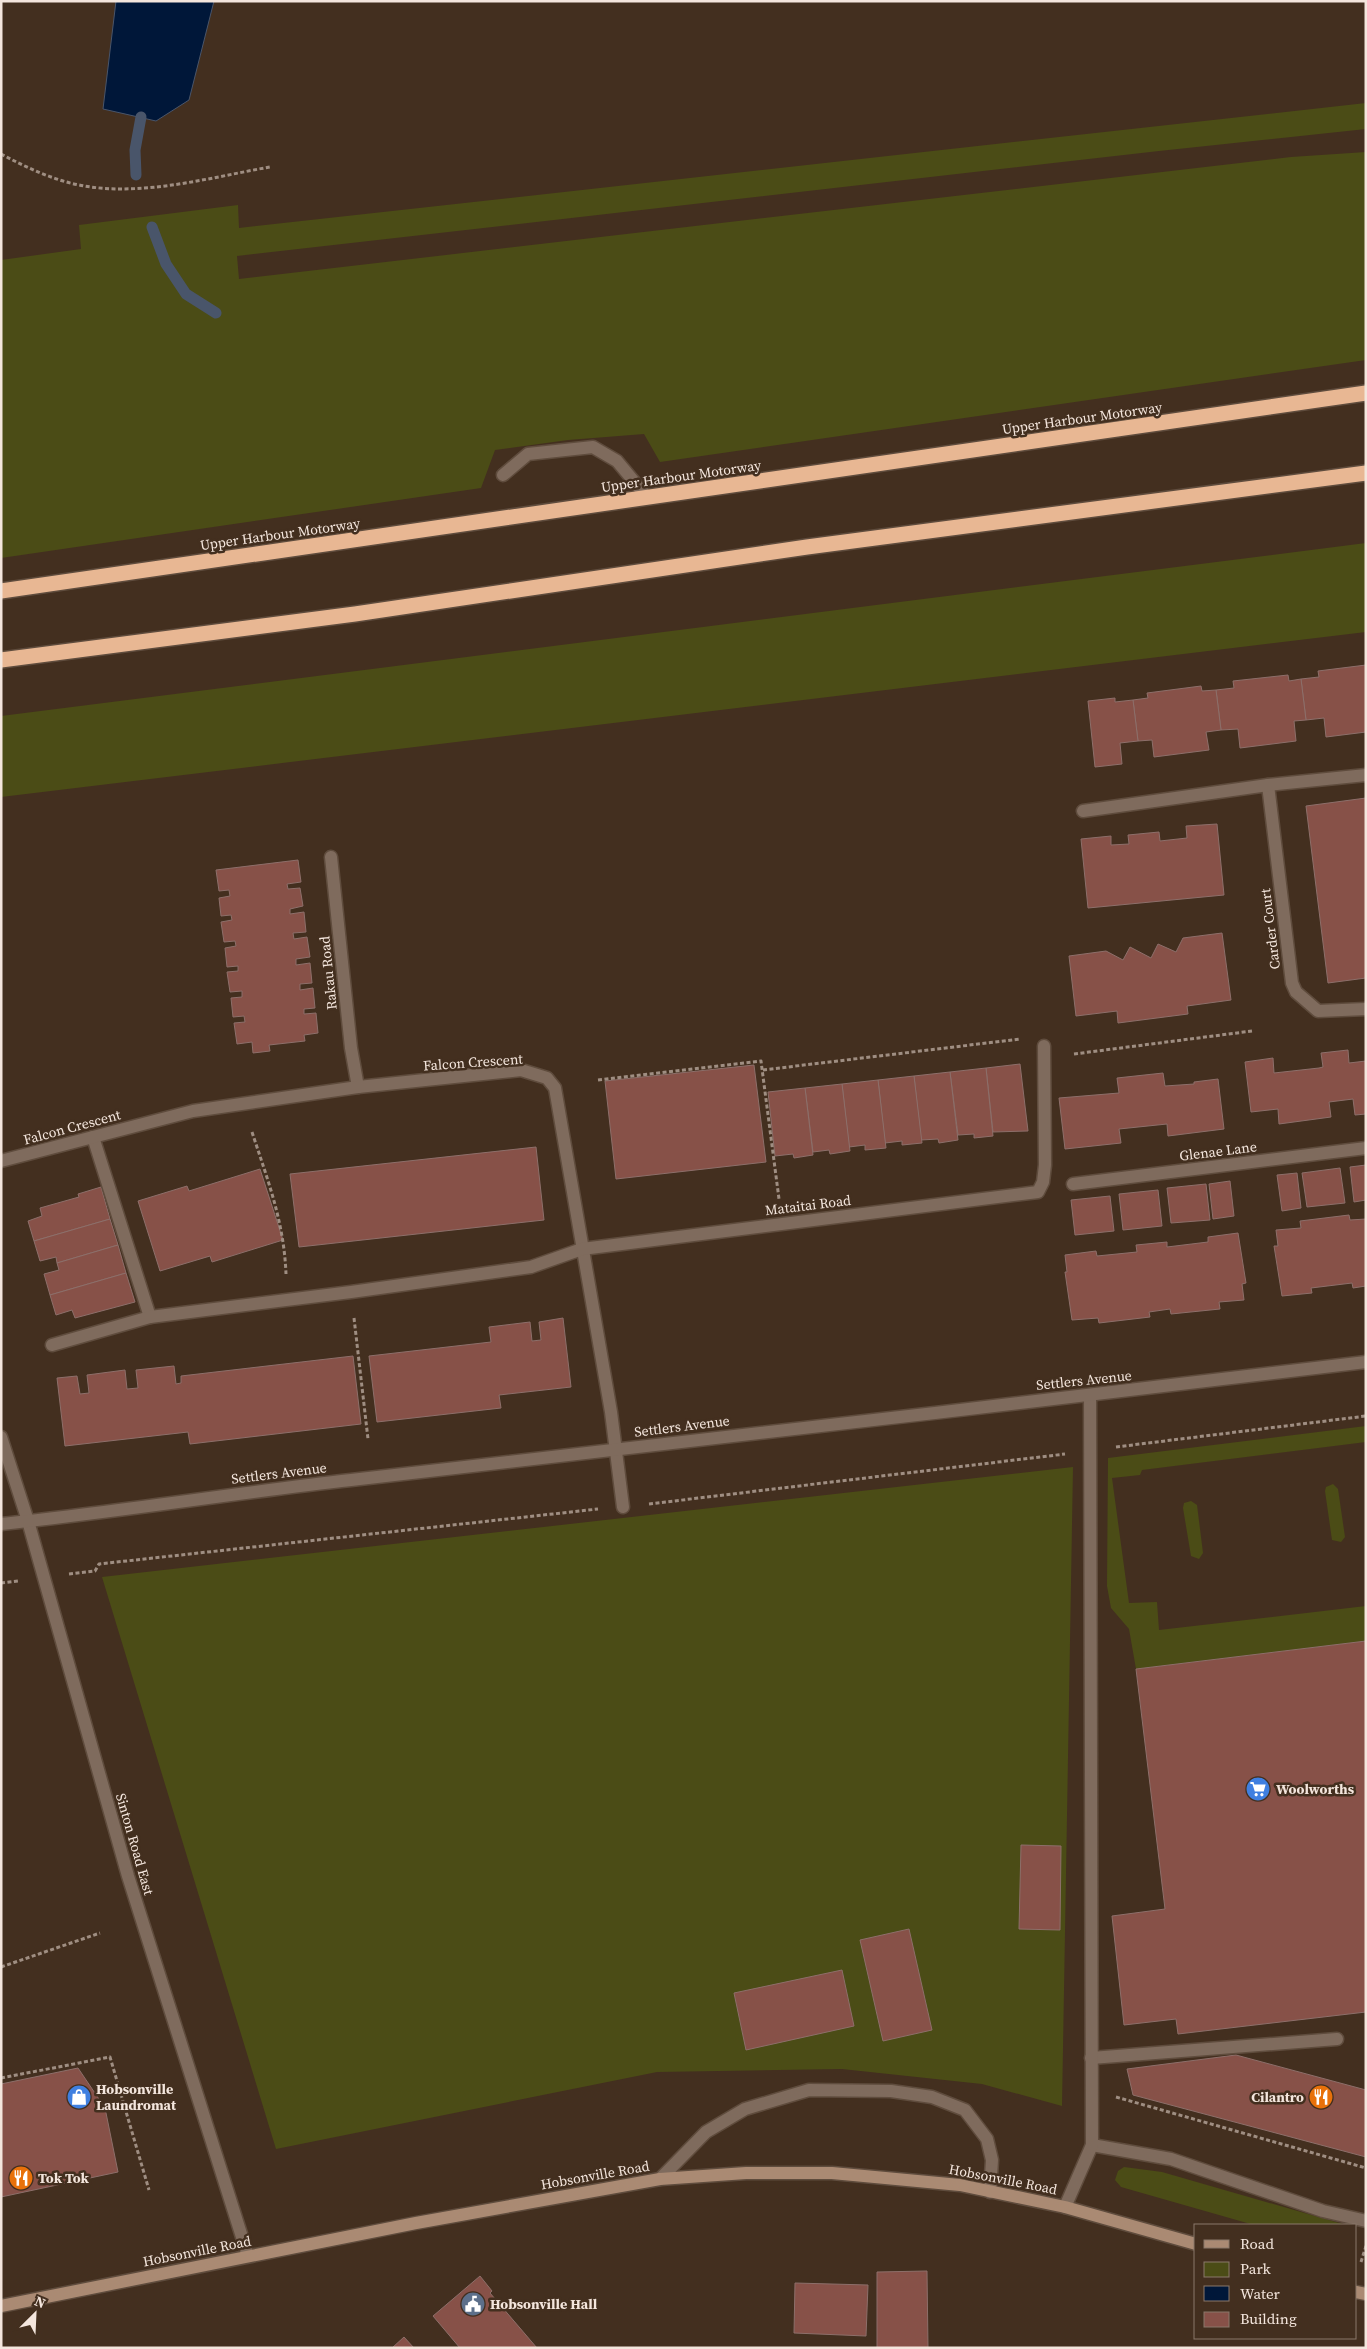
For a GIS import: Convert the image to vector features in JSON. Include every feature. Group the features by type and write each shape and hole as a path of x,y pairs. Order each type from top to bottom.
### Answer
{"highway":[{"name":"Upper Harbour Motorway","path":"1,591 1366,393"},
{"path":"1,660 355,614 807,547 1366,473"}],"main road":[{"name":"Hobsonville Road","path":"1,2306 416,2222 660,2179 746,2173 832,2173 960,2184 990,2192 1064,2206 1194,2243"}],"street":[{"path":"503,475 528,454 593,448 617,461 647,497"},
{"path":"1083,812 1268,785 1366,775"},
{"name":"Carder Court","path":"1268,785 1292,983 1296,992 1318,1011 1366,1009"},
{"name":"Rakau Road","path":"331,856 351,1048 358,1087"},
{"name":"Mataitai Road","path":"52,1345 150,1317 531,1267 582,1248 1038,1192 1043,1182 1045,1165 1044,1046"},
{"name":"Falcon Crescent","path":"1,1161 193,1111 358,1087 521,1070 547,1078 555,1088 611,1412 623,1507"},
{"path":"93,1137 150,1317"},
{"name":"Glenae Lane","path":"1073,1184 1366,1148"},
{"name":"Settlers Avenue","path":"1,1524 80,1516 287,1487 1366,1362"},
{"path":"1064,2206 1092,2145 1090,1395"},
{"name":"Sinton Road East","path":"1,1437 28,1521 128,1876 248,2256"},
{"path":"1091,2058 1337,2039"},
{"path":"660,2179 706,2132 746,2109 809,2090 891,2091 932,2097 964,2110 987,2139 992,2160 990,2192"},
{"path":"1092,2145 1170,2159 1323,2211 1366,2221"},
{"path":"1352,2219 1366,2212"}],"path":[{"path":"1,154 54,178 81,185 125,189 180,183 270,167"},
{"path":"1074,1054 1252,1031"},
{"path":"763,1070 1020,1039"},
{"path":"598,1080 761,1062 780,1204"},
{"path":"252,1132 274,1196 282,1229 287,1299"},
{"path":"352,1292 368,1439"},
{"path":"645,1504 1366,1416"},
{"path":"79,1573 95,1571 99,1564 602,1509"},
{"path":"1,1583 14,1581"},
{"path":"1,1967 100,1933"},
{"path":"1,2078 110,2056 149,2190"},
{"path":"1092,2090 1366,2168"},
{"path":"1361,2262 1366,2245"}],"green space":[{"path":"1366,103 1366,129 237,256 239,279 1291,157 1366,152 1366,360 660,462 644,434 568,440 495,450 481,488 1,558 1,260 81,249 79,225 238,205 239,228"},
{"path":"1366,543 1366,632 1,797 1,716"},
{"path":"1366,1426 1366,1442 1142,1470 1140,1475 1112,1478 1129,1603 1157,1602 1159,1630 1366,1606 1366,1641 1136,1669 1129,1629 1111,1608 1107,1586 1108,1458"},
{"path":"1073,1467 1062,2106 982,2084 842,2069 657,2072 276,2149 102,1577"},
{"path":"1333,1484 1338,1489 1345,1537 1341,1542 1332,1540 1325,1491 1326,1487"},
{"path":"1191,1501 1197,1505 1203,1553 1199,1559 1191,1556 1183,1508 1184,1503"},
{"path":"1124,2167 1162,2172 1343,2224 1250,2224 1121,2187 1115,2180 1118,2171"}],"water":[{"path":"116,1 214,1 189,100 156,121 103,109"}],"building":[{"path":"1366,665 1366,732 1326,737 1324,718 1306,720 1301,679 1319,677 1318,671"},
{"path":"1288,675 1289,681 1301,679 1306,720 1294,721 1296,741 1240,748 1238,729 1221,730 1216,690 1234,688 1233,681"},
{"path":"1201,686 1202,691 1216,690 1221,730 1206,732 1209,750 1154,757 1152,740 1138,741 1133,700 1148,698 1147,693"},
{"path":"1115,698 1115,702 1133,700 1138,741 1120,743 1122,764 1095,767 1088,701"},
{"path":"1366,798 1366,978 1328,983 1306,806"},
{"path":"1217,824 1224,895 1088,908 1081,839 1111,836 1111,845 1129,844 1128,835 1159,832 1160,841 1187,838 1186,826"},
{"path":"298,860 301,882 287,884 288,889 300,888 303,906 290,909 290,914 304,912 306,932 293,933 294,939 307,937 310,957 296,959 296,965 310,963 312,983 300,984 300,990 313,988 315,1008 304,1009 304,1014 316,1013 318,1033 304,1035 305,1041 269,1045 270,1051 253,1053 252,1042 237,1044 234,1023 245,1022 244,1016 233,1017 231,998 242,997 242,991 230,992 227,972 238,971 238,966 227,967 225,948 236,946 235,941 224,942 221,922 232,920 231,915 221,916 219,898 230,896 229,890 219,891 216,870"},
{"path":"1222,933 1231,1000 1187,1006 1188,1014 1118,1023 1117,1011 1076,1016 1069,956 1106,951 1123,960 1130,947 1151,958 1158,944 1176,952 1183,938"},
{"path":"1348,1050 1349,1063 1366,1061 1366,1114 1355,1115 1353,1099 1329,1102 1331,1117 1279,1124 1278,1109 1251,1112 1245,1062 1273,1058 1274,1073 1319,1068 1323,1067 1321,1053"},
{"path":"1020,1064 1028,1131 993,1132 986,1068"},
{"path":"754,1065 766,1162 616,1179 605,1081"},
{"path":"986,1068 993,1136 974,1138 974,1134 958,1135 950,1072"},
{"path":"950,1072 958,1140 939,1143 938,1139 921,1140 914,1076"},
{"path":"1163,1073 1165,1086 1194,1084 1194,1082 1218,1079 1224,1129 1168,1136 1167,1124 1119,1129 1121,1143 1065,1149 1059,1098 1119,1093 1117,1078"},
{"path":"914,1076 922,1143 902,1145 902,1141 885,1143 878,1080"},
{"path":"878,1080 886,1148 865,1150 865,1145 849,1147 842,1084"},
{"path":"842,1084 850,1151 830,1154 829,1150 813,1152 805,1088"},
{"path":"805,1088 813,1155 794,1158 793,1154 775,1156 768,1092"},
{"path":"536,1147 544,1220 299,1247 290,1174"},
{"path":"1366,1165 1366,1200 1354,1202 1350,1167"},
{"path":"1340,1168 1345,1203 1307,1207 1302,1173"},
{"path":"260,1169 283,1240 212,1262 210,1256 160,1271 138,1201 187,1186 189,1191"},
{"path":"1297,1173 1301,1208 1282,1211 1277,1175"},
{"path":"1230,1181 1234,1216 1213,1219 1209,1184"},
{"path":"1206,1184 1210,1220 1171,1223 1167,1188"},
{"path":"101,1187 110,1219 34,1241 28,1221 42,1216 40,1208 79,1197 78,1194"},
{"path":"1158,1190 1162,1226 1123,1230 1119,1194"},
{"path":"1110,1196 1114,1231 1075,1235 1071,1200"},
{"path":"1349,1215 1350,1220 1366,1219 1366,1286 1353,1288 1352,1283 1311,1288 1312,1293 1282,1296 1274,1246 1278,1246 1276,1230 1301,1228 1300,1221"},
{"path":"110,1219 118,1245 57,1263 56,1257 40,1261 34,1241"},
{"path":"1238,1233 1246,1283 1242,1284 1244,1300 1219,1302 1220,1309 1171,1314 1170,1309 1149,1312 1150,1317 1099,1323 1098,1318 1072,1320 1065,1272 1067,1272 1065,1255 1096,1251 1097,1256 1137,1252 1136,1245 1167,1242 1167,1247 1208,1242 1208,1237"},
{"path":"118,1245 126,1273 50,1295 44,1274 59,1270 57,1263"},
{"path":"126,1273 135,1302 75,1318 72,1310 56,1315 50,1295"},
{"path":"563,1318 571,1387 499,1395 501,1408 377,1422 369,1356 491,1342 489,1327 530,1322 532,1341 541,1340 539,1322"},
{"path":"353,1356 361,1424 190,1444 188,1432 65,1446 57,1378 77,1376 80,1394 89,1393 87,1375 125,1370 127,1389 138,1388 136,1370 174,1366 176,1384 181,1383 181,1376"},
{"name":"Woolworths","path":"1366,1641 1366,2012 1178,2034 1176,2019 1124,2025 1112,1916 1165,1909 1136,1669"},
{"path":"1021,1845 1061,1846 1060,1930 1019,1929"},
{"path":"909,1929 932,2030 883,2041 860,1940"},
{"path":"842,1970 854,2026 746,2050 734,1993"},
{"path":"1236,2055 1366,2090 1366,2157 1133,2095 1127,2069"},
{"path":"78,2068 105,2108 118,2172 1,2197 1,2084"},
{"path":"927,2271 928,2348 877,2348 877,2272"},
{"name":"Hobsonville Hall","path":"480,2276 492,2291 490,2293 537,2348 460,2348 433,2316"},
{"path":"795,2283 868,2285 866,2336 794,2333"},
{"path":"404,2337 414,2348 392,2348"}],"waterway":[{"path":"136,175 135,150 141,117"},
{"path":"152,227 166,264 186,294 216,313"}],"place":[{"name":"Woolworths","path":"1258,1789"},
{"name":"Hobsonville Laundromat","path":"79,2097"},
{"name":"Cilantro","path":"1321,2097"},
{"name":"Tok Tok","path":"21,2178"},
{"name":"Hobsonville Hall","path":"473,2304"}]}
